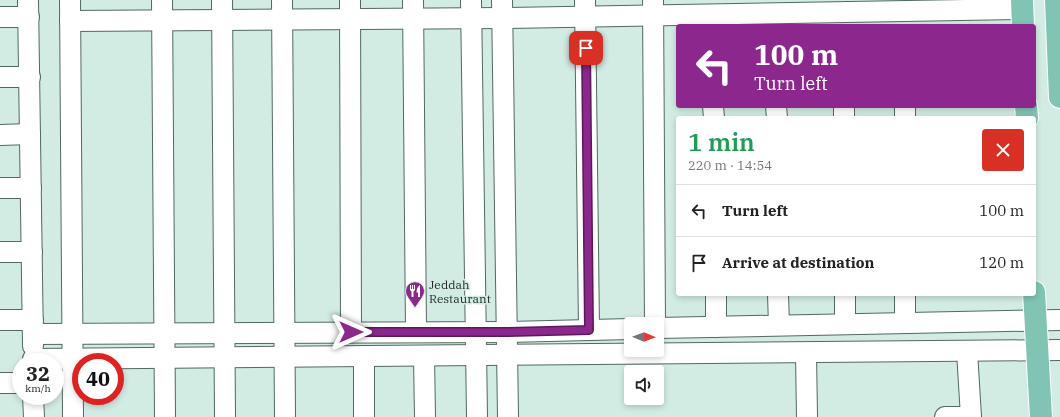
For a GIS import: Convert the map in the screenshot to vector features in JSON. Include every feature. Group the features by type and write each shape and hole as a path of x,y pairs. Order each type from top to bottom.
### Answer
{"main road":[{"path":"1056,0 1060,97"},
{"path":"1034,296 1041,417"}],"street":[{"path":"70,0 73,353"},
{"path":"162,0 165,417"},
{"path":"222,0 225,417"},
{"path":"0,17 28,8 33,353"},
{"path":"585,8 589,330"},
{"path":"70,21 222,20 282,10 350,9 653,8 776,20 843,19 904,12 1023,12"},
{"path":"653,8 655,317"},
{"path":"350,9 351,332"},
{"path":"413,9 416,331"},
{"path":"471,9 477,417"},
{"path":"502,9 508,417"},
{"path":"282,10 285,417"},
{"path":"0,77 30,77"},
{"path":"0,135 30,134"},
{"path":"0,188 31,188"},
{"path":"0,252 32,252"},
{"path":"716,296 716,327"},
{"path":"778,296 779,325"},
{"path":"845,296 845,324"},
{"path":"905,296 905,322"},
{"path":"664,328 1036,319 1060,320"},
{"path":"0,320 72,333 416,331 507,332 624,329"},
{"path":"124,358 1060,350"},
{"path":"946,417 971,417 967,351"},
{"path":"806,353 807,417"},
{"path":"364,356 364,417"},
{"path":"424,356 425,417"},
{"path":"0,383 12,383"},
{"path":"33,405 34,417"},
{"path":"73,405 73,417"}],"place":[{"name":"Jeddah Restaurant","path":"415,308"}],"route":[{"path":"351,332 507,332 589,330 586,48"}]}
